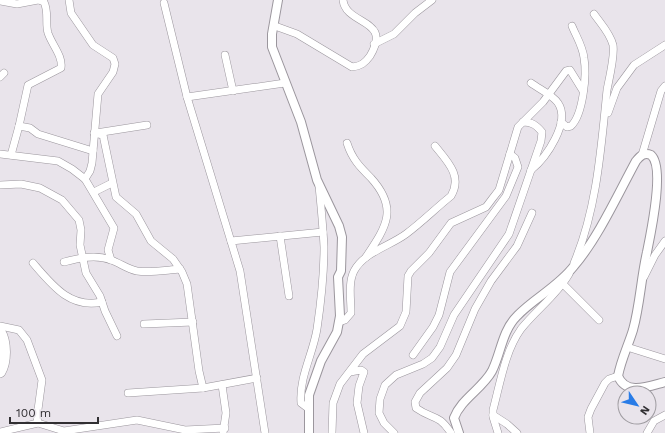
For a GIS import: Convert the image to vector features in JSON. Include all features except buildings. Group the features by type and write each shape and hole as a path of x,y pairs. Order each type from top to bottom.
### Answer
{"main road":[{"path":"0,332 4,347 4,359 0,372"}],"street":[{"path":"0,1 17,4 39,0 44,2 47,8 47,32 62,62 61,68 28,85 19,126 10,155"},
{"path":"69,0 71,13 93,45 112,58 115,64 113,72 98,94 90,171 84,179"},
{"path":"278,0 275,26 272,34 272,47 301,122 319,186 323,232 322,279 317,330 300,395 301,403 309,409"},
{"path":"275,26 297,34 352,67 360,66 367,60 376,36 373,28 350,14 343,5 342,0"},
{"path":"374,44 394,34 414,12 432,0"},
{"path":"164,3 187,97 240,270 265,433"},
{"path":"459,433 454,418 456,412 491,372 507,329 516,316 559,282 572,269 586,236 605,121 613,46 608,32 594,14"},
{"path":"561,122 567,126 571,126 577,121 586,77 584,56 572,26"},
{"path":"605,121 617,88 634,65 665,45"},
{"path":"225,55 233,91"},
{"path":"332,433 333,403 340,384 363,354 400,326 406,312 408,276 411,271 429,253 451,222 486,207 499,190 518,127 548,95 566,70 570,70 583,91"},
{"path":"187,97 285,83"},
{"path":"530,170 546,155 558,133 562,110 557,102 531,83"},
{"path":"498,433 493,414 509,353 516,336 535,312 563,284 587,248 636,161 642,155 661,91 665,86"},
{"path":"394,433 384,423 379,413 380,399 385,385 396,375 423,364 432,358 440,347 454,315 509,234 541,142 542,132 531,122 523,122"},
{"path":"94,133 147,125"},
{"path":"19,126 30,128 38,134 93,151"},
{"path":"94,133 103,136 116,197 136,214 150,241 173,259 180,269 187,284 199,371 203,388"},
{"path":"339,322 345,320 350,313 350,283 354,272 381,235 387,219 388,207 384,196 350,155 347,143"},
{"path":"366,257 392,244 451,196 455,189 455,170 435,146"},
{"path":"0,154 58,161 84,179 94,192 114,228 108,250 111,260"},
{"path":"413,355 439,315 450,272 506,196 518,167 515,158 510,154"},
{"path":"618,376 633,330 647,253 658,211 662,176 661,165 655,157 649,154 642,155"},
{"path":"94,192 112,183"},
{"path":"0,185 21,184 40,188 62,200 79,220 81,230 80,245 86,273 102,302 117,336"},
{"path":"309,433 309,395 314,379 337,332 339,322 338,277 341,270 342,237 339,226 319,186"},
{"path":"451,433 443,421 423,413 416,408 415,402 420,393 447,368 456,355 475,310 491,281 514,250 532,213"},
{"path":"512,225 514,250"},
{"path":"231,241 323,232"},
{"path":"280,236 289,296"},
{"path":"643,279 655,255 665,242"},
{"path":"64,262 83,257 111,260 138,271 180,269"},
{"path":"33,263 56,289 73,300 92,304 102,302"},
{"path":"563,284 599,320"},
{"path":"144,324 193,322"},
{"path":"0,326 19,330 27,340 42,380 37,417 38,423"},
{"path":"627,347 665,359"},
{"path":"350,372 361,370 364,372 359,386 357,403 364,433"},
{"path":"618,376 624,385 630,388 638,389 665,382"},
{"path":"590,433 588,417 591,409 605,383 609,379 618,376"},
{"path":"128,393 203,388 257,378"},
{"path":"0,432 38,423 64,431 137,420 172,431 224,430 222,385"},
{"path":"493,414 507,424 516,433"},
{"path":"647,433 654,421 665,415"}]}
